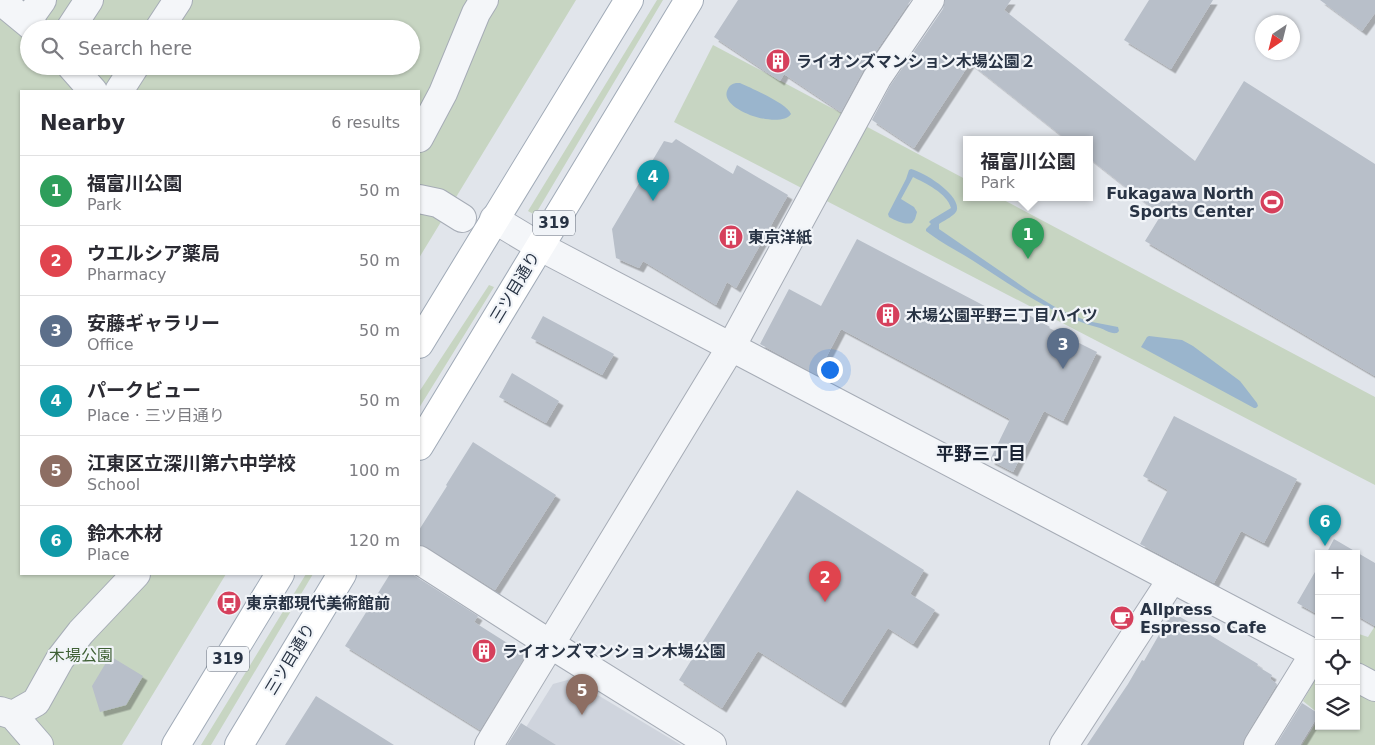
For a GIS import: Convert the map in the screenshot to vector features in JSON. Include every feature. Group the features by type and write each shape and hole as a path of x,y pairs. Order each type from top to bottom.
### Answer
{"main road":[{"path":"420,342 629,0"},
{"name":"三ツ目通り","path":"420,444 689,0"},
{"name":"319","path":"176,745 279,575"},
{"name":"三ツ目通り","path":"239,745 341,575"}],"street":[{"path":"0,0 35,17"},
{"path":"76,20 89,0"},
{"path":"165,20 178,0"},
{"path":"420,136 443,93 476,13 484,0"},
{"path":"489,745 731,347 858,110 877,78 930,0"},
{"path":"79,75 91,90"},
{"path":"120,90 129,75"},
{"path":"420,199 438,203 462,218"},
{"path":"494,220 731,347 1315,654"},
{"path":"420,561 712,745"},
{"path":"39,745 6,713 36,702 60,659 81,632 135,575"},
{"path":"1064,745 1172,579"},
{"path":"1258,745 1315,658"},
{"path":"1360,679 1375,687"}],"shaded area":[{"path":"571,679 681,745 515,745 553,684"}],"green space":[{"name":"木場公園","path":"0,0 576,0 420,256 420,90 20,90 20,575 225,575 122,745 0,745"},
{"path":"657,0 663,0 535,215 528,211"},
{"path":"713,45 963,178 963,201 1006,201 1375,397 1375,485 674,122"},
{"path":"489,285 494,287 420,406 420,390"},
{"path":"305,575 312,575 211,745 201,745"},
{"path":"1375,626 1375,745 1302,745 1315,724 1315,730 1360,730 1360,634 1368,637"},
{"path":"1315,680 1315,711 1303,701"}],"water":[{"path":"740,83 768,97 783,106 791,114 785,118 775,120 752,116 741,111 732,105 727,98 727,91 731,85"},
{"path":"911,169 924,174 940,184 956,203 956,211 952,216 939,224 939,229 1060,310 1087,321 1118,327 1119,331 1117,333 1110,332 1082,323 1049,308 930,234 926,231 931,224 929,222 951,208 940,193 913,177 901,199 914,207 917,212 915,219 912,223 906,223 889,217 888,214"},
{"path":"1149,336 1182,340 1193,346 1240,381 1258,406 1254,408 1141,347"}],"building":[{"name":"ライオンズマンション木場公園２","path":"738,0 911,0 864,69 841,112 784,74 780,81 714,37"},
{"name":"Fukagawa North Sports Center","path":"945,0 1011,0 1004,10 1195,161 1244,81 1375,164 1375,376 1145,241 1161,215 1093,161 1093,136 1062,136 970,63 914,148 872,120 890,86 943,9"},
{"path":"1149,0 1213,0 1171,69 1124,40"},
{"path":"1320,0 1375,0 1375,13 1362,31"},
{"path":"676,139 733,174 737,165 788,195 736,288 727,282 716,305 643,261 639,268 616,258 612,229 664,141 672,143"},
{"name":"木場公園平野三丁目ハイツ","path":"857,239 1021,325 1027,314 1049,328 1097,352 1063,421 1044,411 1013,472 990,460 1010,419 841,329 817,375 760,344 789,289 821,306"},
{"path":"543,316 614,354 602,375 531,338"},
{"path":"512,373 559,401 546,423 499,397"},
{"path":"1174,416 1297,479 1264,543 1241,531 1214,583 1140,544 1168,490 1143,476"},
{"path":"473,442 556,495 495,590 427,547 420,545 420,528"},
{"path":"797,490 924,570 910,594 935,610 913,644 888,628 841,703 758,651 722,708 679,680"},
{"path":"1334,539 1353,550 1328,550"},
{"path":"1360,554 1375,563 1375,626 1360,617"},
{"path":"1315,572 1315,613 1297,603"},
{"name":"ライオンズマンション木場公園","path":"389,575 414,575 478,616 474,622 526,655 480,730 345,646"},
{"path":"1172,612 1258,664 1257,666 1272,675 1270,679 1277,684 1242,745 1087,745 1142,660 1144,661"},
{"path":"110,656 143,676 126,705 100,712 92,686"},
{"path":"316,696 394,745 285,745"},
{"path":"1302,703 1315,711 1315,721 1300,745 1276,745"},
{"path":"521,723 556,745 507,745"}],"place":[{"name":"ライオンズマンション木場公園２","path":"778,61"},
{"name":"パークビュー","path":"653,201"},
{"name":"Fukagawa North Sports Center","path":"1272,202"},
{"name":"東京洋紙","path":"731,237"},
{"name":"福富川公園","path":"1028,259"},
{"name":"木場公園平野三丁目ハイツ","path":"888,315"},
{"name":"安藤ギャラリー","path":"1063,369"},
{"name":"鈴木木材","path":"1325,546"},
{"name":"ウエルシア薬局","path":"825,602"},
{"name":"東京都現代美術館前","path":"229,603"},
{"name":"Allpress Espresso Cafe","path":"1122,618"},
{"name":"ライオンズマンション木場公園","path":"484,651"},
{"name":"江東区立深川第六中学校","path":"582,715"}],"district":[{"name":"平野三丁目","path":"981,453"}]}
